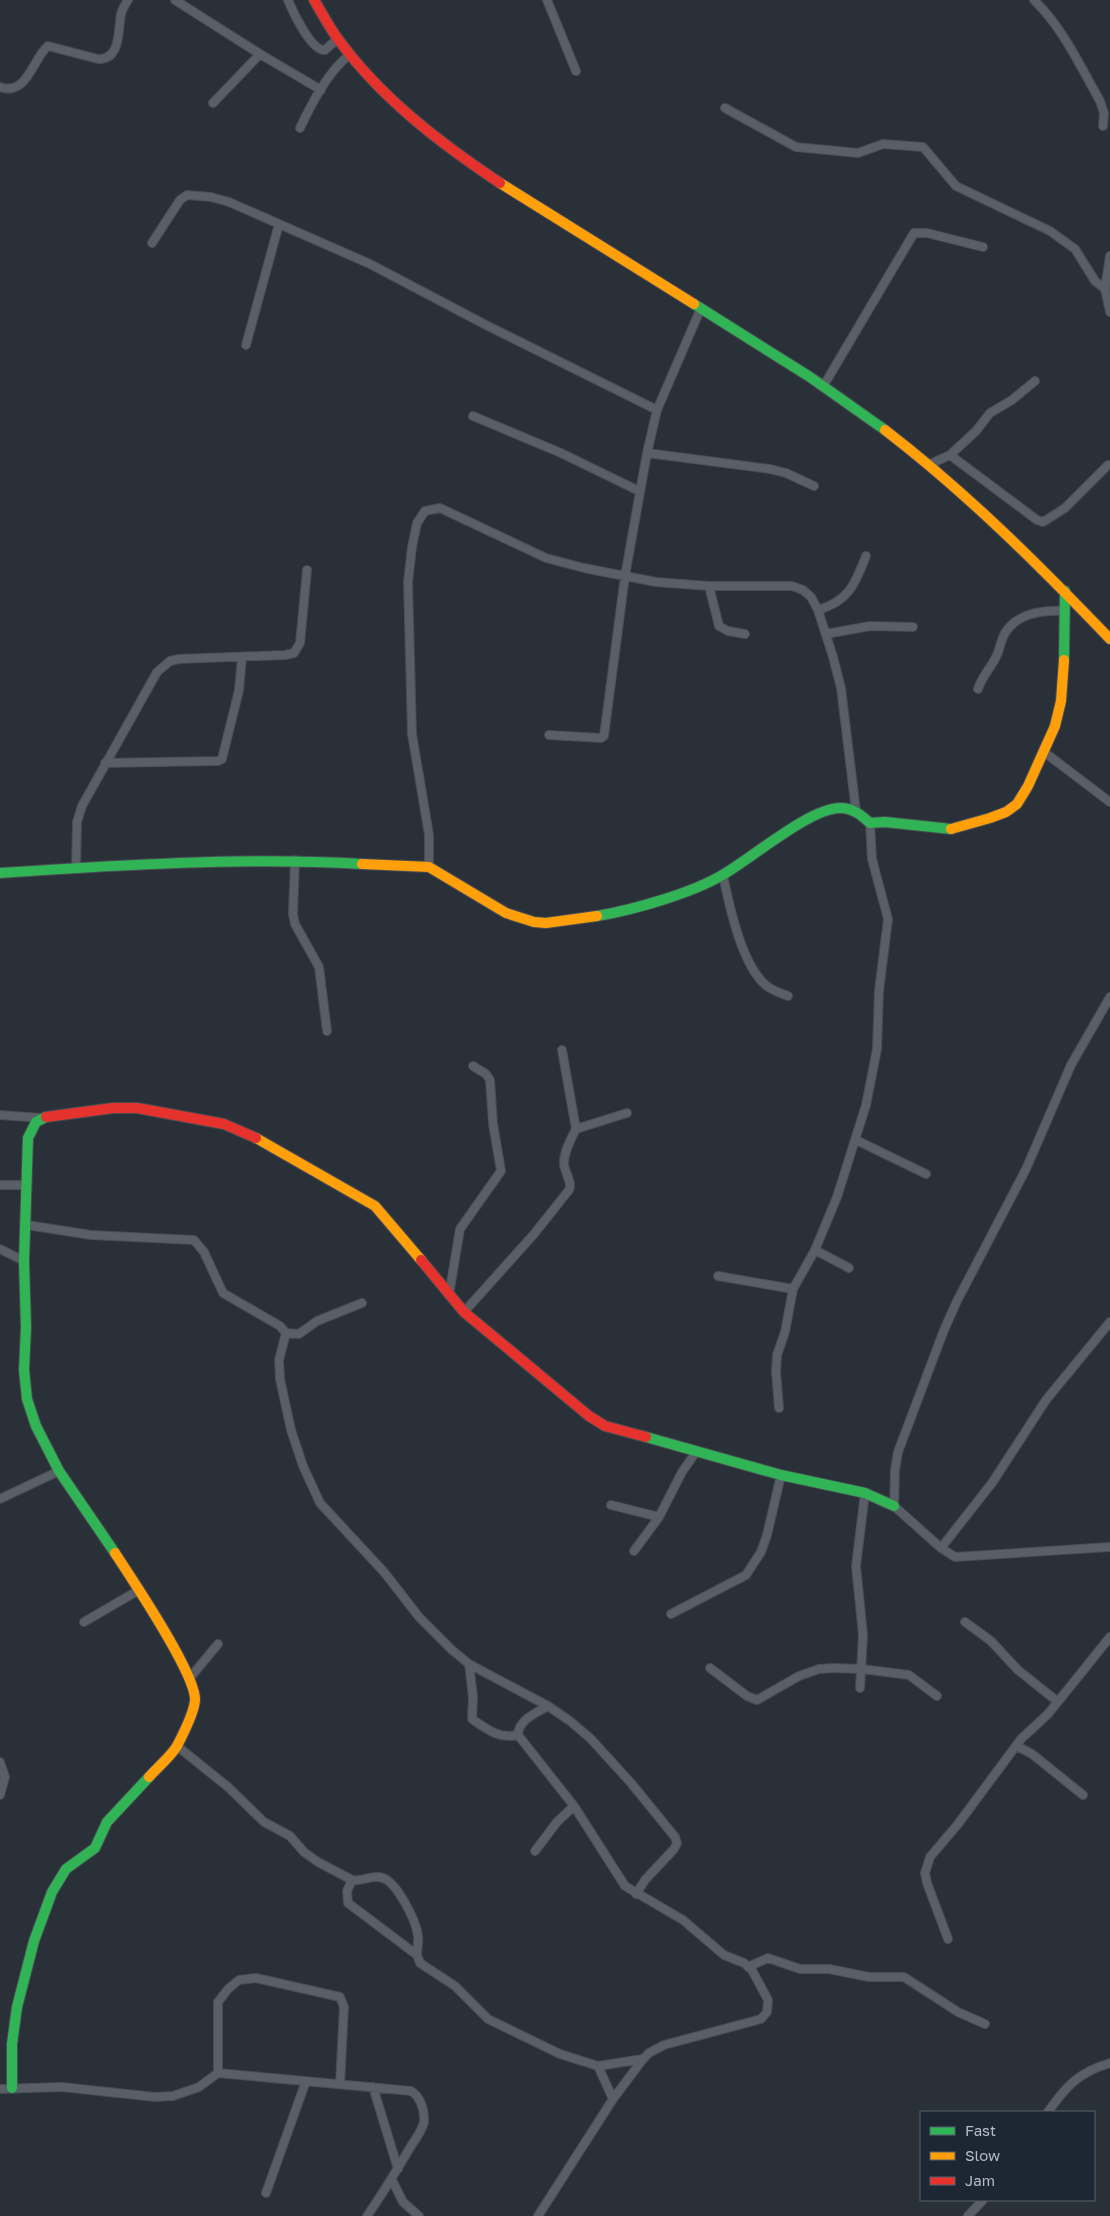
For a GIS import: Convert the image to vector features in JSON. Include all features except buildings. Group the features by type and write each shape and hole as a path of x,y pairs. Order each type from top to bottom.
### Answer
{"street":[{"path":"0,87 10,89 22,83 39,60 43,50 48,46 98,59 110,56 116,45 122,12 128,0"},
{"path":"176,0 260,54 321,90"},
{"path":"288,0 307,36 316,47 321,51 325,50 336,40"},
{"path":"314,0 336,40 414,120 495,182 824,385 879,425 928,464 1004,531 1065,591 1110,639"},
{"path":"548,0 576,71"},
{"path":"1034,0 1047,12 1060,31 1100,101 1104,113 1103,126"},
{"path":"213,103 260,54"},
{"path":"300,128 321,90 342,61 349,55"},
{"path":"725,108 796,147 858,153 883,144 923,147 956,186 1050,231 1075,249 1095,281 1105,289"},
{"path":"152,243 180,200 187,195 211,197 229,202 370,264 658,410"},
{"path":"246,345 279,224"},
{"path":"824,385 914,233 927,233 983,247"},
{"path":"1110,256 1105,289 1110,312"},
{"path":"549,735 601,738 604,736 625,576 647,453 658,410 702,308"},
{"path":"928,464 950,455 976,431 990,413 1012,400 1035,381"},
{"path":"473,416 639,491"},
{"path":"647,453 770,469 786,473 814,486"},
{"path":"950,455 1037,520 1043,522 1066,508 1108,465"},
{"path":"429,867 429,835 414,751 410,715 408,582 417,523 425,511 440,508 546,558 625,576 656,582 709,586 792,586 803,590 811,597 818,610 841,688 856,811"},
{"path":"818,610 834,605 855,584 866,556"},
{"path":"76,868 75,840 79,814 105,763 146,690 162,666 170,661 179,659 291,654 297,650 300,643 307,570"},
{"path":"709,586 719,626 728,631 745,634"},
{"path":"0,873 76,868 295,860 429,867 506,913 534,922 546,923 608,914 648,904 723,875 808,819 840,808 856,811 870,823 885,822 954,829 1006,812 1016,804 1028,786 1044,752 1055,726 1061,701 1064,677 1065,591"},
{"path":"978,689 982,676 997,655 1004,635 1011,624 1026,616 1046,610 1065,611"},
{"path":"826,634 870,626 913,627"},
{"path":"105,763 218,761 222,759 239,690 242,657"},
{"path":"1044,752 1110,802"},
{"path":"779,1408 776,1372 777,1355 785,1332 793,1289 815,1250 838,1197 866,1105 877,1049 880,991 888,919 872,859 870,823"},
{"path":"295,860 293,914 295,924 318,967 327,1031"},
{"path":"723,875 737,931 748,960 765,985 788,996"},
{"path":"894,1506 894,1470 898,1452 944,1330 1026,1169 1071,1065 1110,997"},
{"path":"464,1312 534,1234 569,1190 570,1182 564,1168 565,1155 576,1128 562,1050"},
{"path":"448,1295 460,1229 501,1171 493,1124 490,1080 486,1074 474,1066"},
{"path":"0,1115 42,1118 113,1108 137,1108 204,1120 241,1131 296,1158 375,1206 391,1222 448,1295 464,1312 595,1420 612,1428 781,1475 865,1492 894,1506 941,1548 956,1557 1110,1547"},
{"path":"576,1128 627,1113"},
{"path":"12,2088 12,2044 17,2007 34,1941 52,1892 66,1869 95,1848 107,1822 177,1746 195,1702 189,1679 163,1629 103,1534 59,1471 36,1426 27,1399 24,1370 26,1327 24,1261 28,1138 31,1129 42,1118"},
{"path":"856,1140 926,1174"},
{"path":"0,1185 27,1185"},
{"path":"26,1225 91,1235 194,1240 200,1244 223,1293 280,1326 286,1333 299,1334 317,1321 362,1303"},
{"path":"0,1249 24,1261"},
{"path":"815,1250 849,1268"},
{"path":"718,1276 793,1289"},
{"path":"941,1548 992,1483 1046,1400 1110,1322"},
{"path":"286,1333 279,1360 280,1379 291,1430 303,1466 320,1503 384,1572 419,1617 469,1664 548,1706 570,1721 632,1783 676,1840 674,1849 636,1894"},
{"path":"634,1551 659,1517 682,1472 696,1452"},
{"path":"0,1499 59,1471"},
{"path":"671,1614 746,1575 760,1552 767,1535 781,1475"},
{"path":"860,1688 862,1615 856,1566 865,1492"},
{"path":"611,1505 659,1517"},
{"path":"84,1622 139,1590"},
{"path":"965,1622 991,1641 1018,1670 1058,1702"},
{"path":"948,1939 927,1883 925,1873 928,1861 1016,1746 1058,1702 1110,1637"},
{"path":"189,1679 218,1644"},
{"path":"469,1664 473,1697 472,1719 497,1735 503,1737 518,1735"},
{"path":"710,1668 747,1696 757,1700 786,1681 819,1669 862,1669 909,1675 937,1696"},
{"path":"538,2216 613,2099 643,2059 664,2045 761,2019 767,2012 768,2000 755,1973 748,1966 724,1954 683,1920 622,1884 608,1857 574,1806 518,1735 518,1728 521,1723 548,1706"},
{"path":"177,1746 228,1787 264,1822 290,1836 304,1852 318,1862 352,1880 380,1877 390,1882 397,1890 416,1929 418,1936 417,1955 420,1963 455,1986 488,2019 560,2054 598,2066 643,2059"},
{"path":"1016,1746 1032,1754 1083,1796"},
{"path":"0,1762 5,1777 0,1796"},
{"path":"535,1851 558,1822 574,1806"},
{"path":"352,1880 347,1891 348,1903 417,1955"},
{"path":"748,1966 768,1958 800,1969 829,1969 869,1977 904,1977 958,2012 985,2024"},
{"path":"218,2073 218,2002 228,1989 239,1980 256,1978 340,1997 344,2007 340,2084"},
{"path":"1049,2111 1079,2076 1088,2070 1110,2063"},
{"path":"598,2066 613,2099"},
{"path":"0,2089 62,2087 155,2097 173,2096 199,2087 218,2073 402,2088 411,2091 419,2098 424,2116 422,2128 392,2180 367,2216"},
{"path":"266,2193 306,2081"},
{"path":"373,2087 398,2168"},
{"path":"392,2180 403,2202 419,2216"},
{"path":"968,2216 982,2201"}],"traffic: fast":[{"path":"694,304 810,377 885,430"},
{"path":"1064,660 1065,591"},
{"path":"597,916 628,910 696,888 736,867 797,825 828,810 849,809 870,823 885,822 951,829"},
{"path":"0,873 226,862 272,861 362,864"},
{"path":"46,1117 36,1122 28,1138 24,1261 26,1327 24,1370 27,1399 36,1426 59,1471 115,1553"},
{"path":"646,1437 781,1475 865,1493 894,1506"},
{"path":"12,2088 12,2044 17,2007 34,1941 52,1892 66,1869 95,1848 107,1822 149,1777"}],"traffic: slow":[{"path":"500,183 694,304"},
{"path":"885,430 945,479 1002,530 1110,639"},
{"path":"951,829 1006,812 1017,804 1028,786 1055,726 1061,701 1064,660"},
{"path":"362,864 429,867 506,913 534,922 546,923 597,916"},
{"path":"256,1138 375,1206 421,1260"},
{"path":"115,1553 175,1649 193,1687 195,1700 190,1718 175,1750 149,1777"}],"traffic: jam":[{"path":"314,0 338,39 373,81 392,100 455,152 500,183"},
{"path":"46,1117 113,1108 137,1108 224,1124 256,1138"},
{"path":"421,1260 464,1312 589,1416 605,1426 646,1437"}]}
